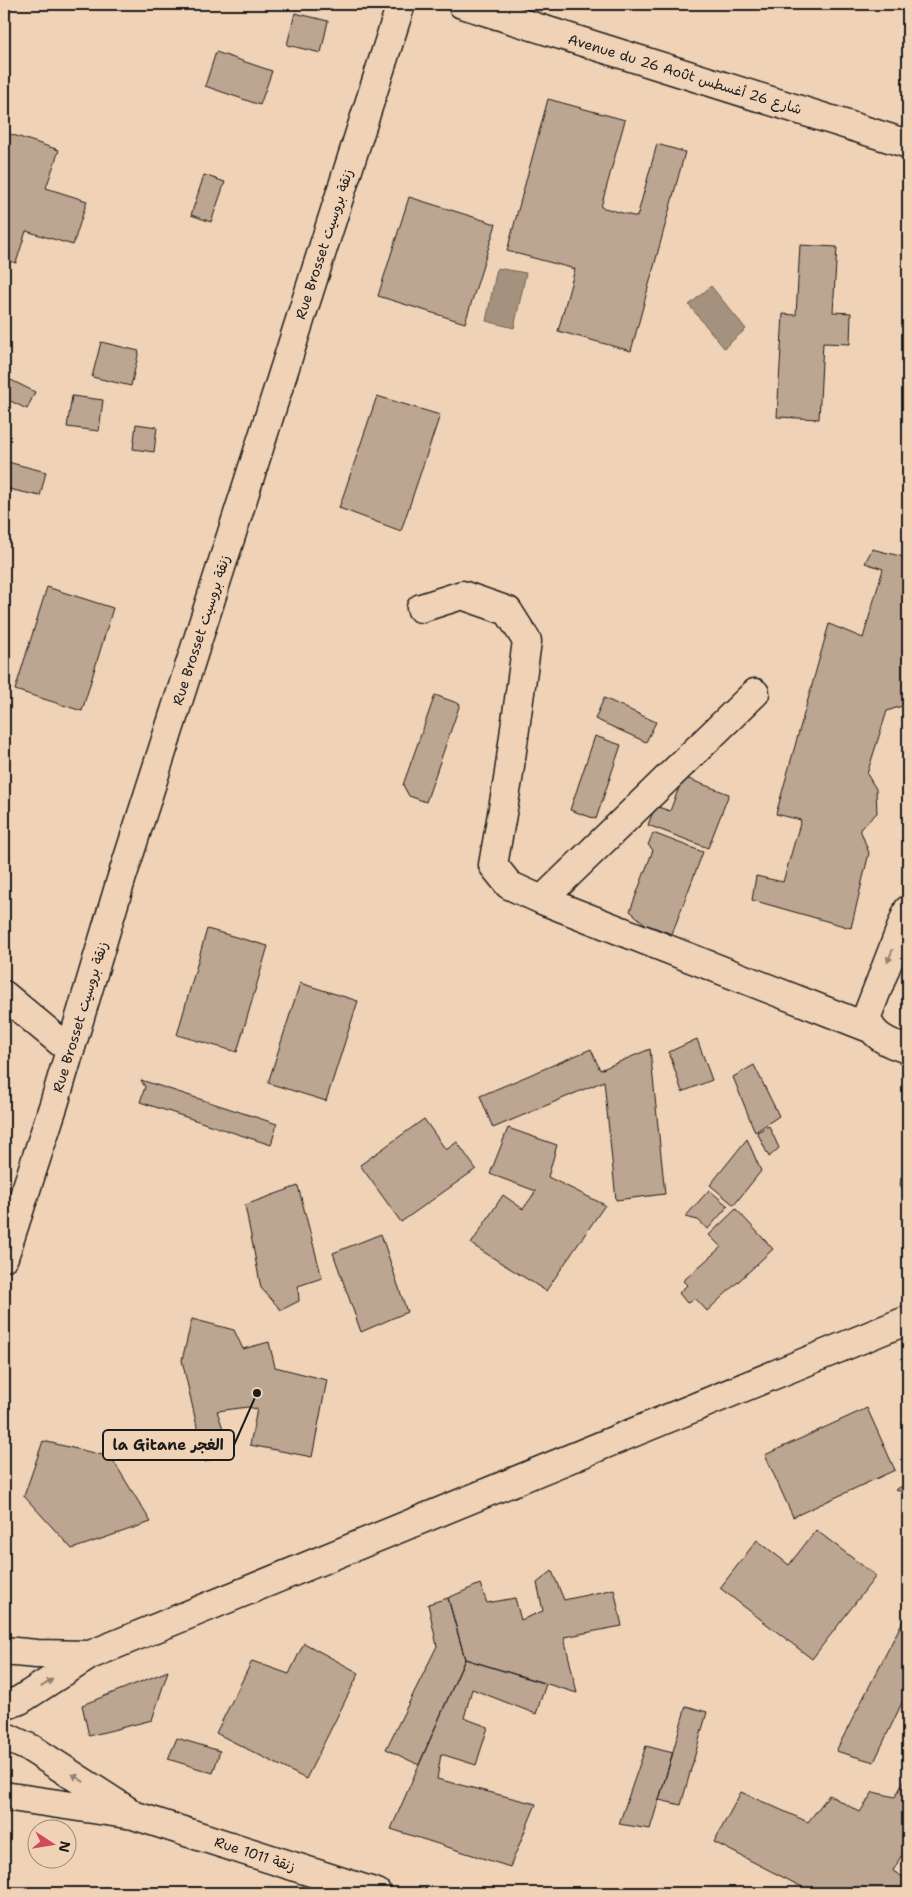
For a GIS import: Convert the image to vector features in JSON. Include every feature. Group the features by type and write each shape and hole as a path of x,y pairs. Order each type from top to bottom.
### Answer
{"main road":[{"name":"Rue Brosset زنقة بروسيت","path":"4,1257 70,1050 120,880 401,4"},
{"name":"Avenue du 26 Août شارع 26 أغسطس","path":"462,4 908,144"},
{"path":"421,608 462,595 508,611 527,641 494,865 509,885 542,900 872,1029"},
{"path":"542,900 755,693"},
{"path":"908,910 867,1016 868,1023 882,1039 908,1049"},
{"path":"4,995 70,1050"},
{"path":"4,1706 20,1700 90,1655 908,1320"},
{"path":"4,1651 36,1654 90,1655"},
{"name":"Rue 1011 زنقة","path":"4,1736 32,1748 133,1814"},
{"name":"Rue 1011 زنقة","path":"4,1796 133,1814 377,1893"}],"shaded area":[{"path":"497,268 526,273 514,328 486,321"},
{"path":"711,286 746,329 724,348 689,305"}],"building":[{"path":"295,13 328,21 321,53 287,45"},
{"path":"216,52 272,71 260,105 205,86"},
{"path":"548,99 625,120 601,207 637,217 657,144 685,152 631,351 558,331 575,269 507,251"},
{"path":"4,132 59,150 46,188 87,201 73,245 26,231 16,263 4,259"},
{"path":"204,175 225,182 211,222 191,215"},
{"path":"409,197 496,224 465,323 378,296"},
{"path":"800,245 837,247 833,312 851,313 850,344 823,343 819,419 777,417 783,314 796,315"},
{"path":"101,342 139,351 131,386 92,377"},
{"path":"11,380 35,392 27,409 4,398"},
{"path":"72,396 103,400 99,431 67,427"},
{"path":"377,396 440,415 401,531 339,508"},
{"path":"136,424 157,427 154,452 133,449"},
{"path":"4,461 46,472 40,496 4,488"},
{"path":"872,549 908,558 908,700 905,705 887,711 867,774 876,789 877,813 860,829 869,853 851,928 752,900 756,876 783,882 801,820 776,814 829,624 863,638 883,569 865,563"},
{"path":"47,587 113,608 82,711 15,690"},
{"path":"435,695 460,704 426,802 409,796 403,785"},
{"path":"604,698 656,722 646,742 595,719"},
{"path":"595,736 621,745 596,819 570,810"},
{"path":"683,777 729,794 708,848 648,825 655,806 670,811"},
{"path":"653,833 703,852 672,934 645,924 630,911 653,850 648,845"},
{"path":"207,929 268,946 237,1052 177,1035"},
{"path":"300,983 358,1001 326,1101 268,1083"},
{"path":"697,1039 712,1080 682,1092 669,1052"},
{"path":"591,1049 600,1070 650,1049 665,1194 616,1200 604,1081 493,1128 480,1096"},
{"path":"754,1065 779,1116 755,1132 733,1077"},
{"path":"141,1080 277,1124 271,1145 140,1102 145,1087"},
{"path":"424,1119 446,1150 457,1142 476,1169 401,1222 360,1165"},
{"path":"769,1126 779,1148 769,1157 757,1132"},
{"path":"508,1128 557,1145 548,1177 605,1205 546,1291 471,1244 503,1195 523,1209 536,1191 490,1174"},
{"path":"747,1139 761,1171 734,1205 710,1185"},
{"path":"901,1177 908,1178 908,1187 900,1186"},
{"path":"298,1186 322,1278 298,1286 299,1301 281,1310 261,1288 245,1205"},
{"path":"709,1190 728,1206 708,1229 698,1220 685,1217"},
{"path":"736,1209 773,1249 707,1311 695,1298 687,1303 679,1293 687,1285 683,1281 721,1247 709,1235"},
{"path":"381,1234 407,1312 361,1332 333,1253"},
{"path":"192,1319 234,1330 243,1349 269,1342 275,1367 327,1380 312,1457 250,1445 257,1409 248,1407 217,1411 231,1452 205,1462 182,1360"},
{"path":"867,1408 895,1470 793,1517 765,1455"},
{"path":"43,1441 111,1457 151,1522 72,1549 24,1496"},
{"path":"908,1483 908,1493 895,1490"},
{"path":"816,1530 876,1576 812,1659 720,1588 757,1540 789,1565"},
{"path":"552,1571 564,1600 614,1589 622,1626 564,1637 577,1693 465,1659 448,1598 480,1584 487,1603 515,1598 521,1620 543,1611 537,1583"},
{"path":"448,1598 465,1659 419,1765 386,1749 437,1646 428,1604"},
{"path":"908,1611 908,1690 874,1762 836,1751"},
{"path":"304,1643 359,1673 306,1779 216,1733 252,1661 289,1674"},
{"path":"465,1659 546,1684 536,1714 472,1689 464,1718 488,1727 476,1765 441,1754 437,1779 536,1804 510,1867 391,1829"},
{"path":"168,1671 152,1720 89,1736 82,1705"},
{"path":"686,1706 707,1712 681,1805 659,1800"},
{"path":"177,1738 220,1751 213,1773 168,1759"},
{"path":"646,1746 673,1753 650,1829 619,1824"},
{"path":"908,1774 908,1858 901,1856 893,1871 908,1880 905,1893 805,1893 806,1889 714,1842 741,1792 808,1822 829,1795 860,1812 873,1792 895,1797"}],"place":[{"name":"la Gitane الغجر","path":"257,1393"}]}
